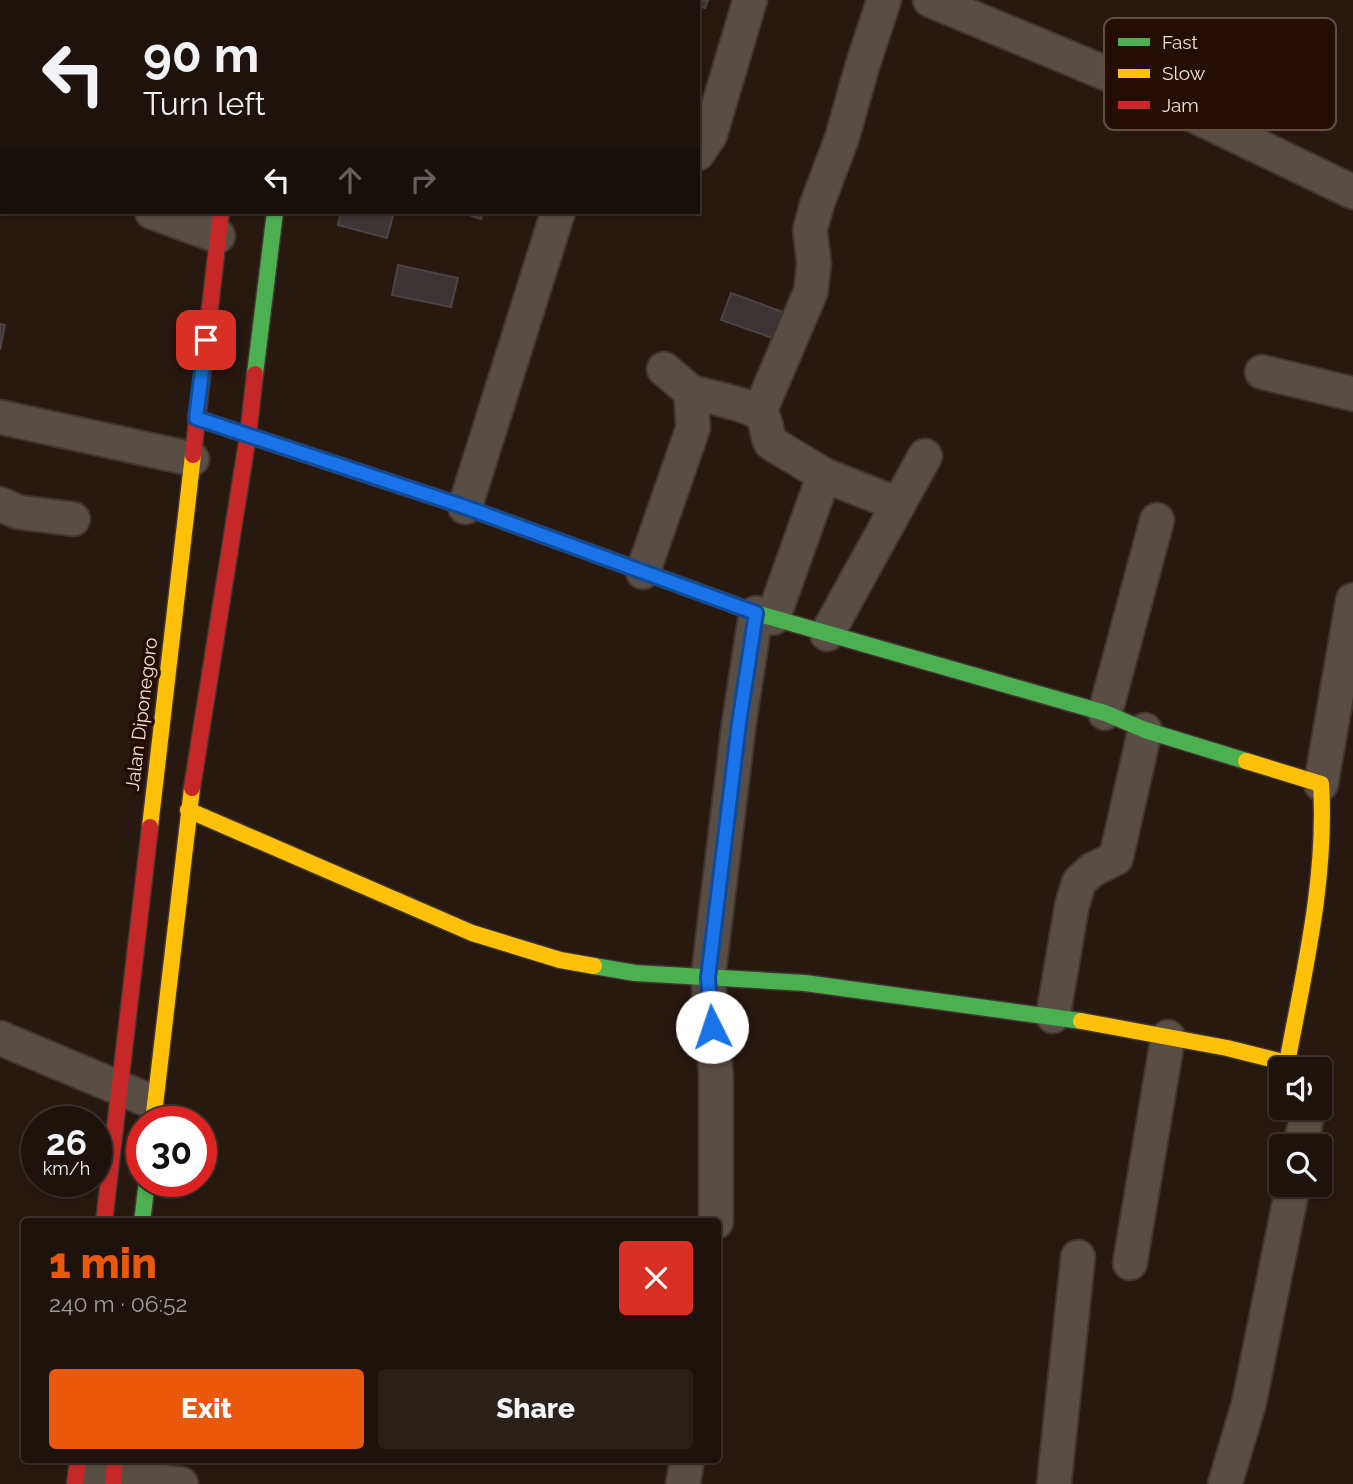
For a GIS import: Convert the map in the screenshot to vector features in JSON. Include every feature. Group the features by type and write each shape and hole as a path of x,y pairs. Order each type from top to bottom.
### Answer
{"street":[{"path":"700,150 710,135 750,0"},
{"path":"759,413 811,291 814,264 810,230 842,138 884,0"},
{"path":"930,0 1104,72"},
{"path":"1224,130 1353,192"},
{"path":"163,214 220,224"},
{"path":"156,1106 188,810 247,436 275,214"},
{"path":"465,507 557,214"},
{"name":"Jalan Diponegoro","path":"104,1218 220,224"},
{"path":"664,369 691,392 759,413 764,419 771,443 824,475 897,504"},
{"path":"1262,372 1353,394"},
{"path":"643,572 693,428 691,392"},
{"path":"0,417 192,459"},
{"path":"196,418 465,507 764,616 1105,713 1144,730 1321,784"},
{"path":"827,634 925,456"},
{"path":"716,1218 716,1076 708,978 739,723 764,616 824,475"},
{"path":"0,504 18,512 73,519"},
{"path":"1105,713 1157,520"},
{"path":"1290,1057 1311,926 1323,816 1321,784 1353,600"},
{"path":"1053,1016 1072,905 1079,882 1092,870 1116,858 1144,730"},
{"path":"188,810 472,933 561,960 635,973 805,983 1053,1016 1227,1048 1269,1060"},
{"path":"1130,1263 1168,1037"},
{"path":"0,1038 118,1088 146,1106"},
{"path":"142,1218 145,1197"},
{"path":"1225,1484 1249,1403 1291,1197"},
{"path":"1054,1484 1078,1256"},
{"path":"683,1484 686,1463"},
{"path":"76,1471 114,1473 181,1484"}],"building":[{"path":"700,0 708,0 705,8 700,7"},
{"path":"341,214 393,214 387,238 338,225"},
{"path":"466,214 482,214 481,219"},
{"path":"398,265 458,278 451,307 392,295"},
{"path":"731,293 791,315 781,341 721,320"},
{"path":"0,324 5,325 0,350"}],"traffic: fast":[{"path":"255,374 275,214"},
{"path":"724,601 756,613 1105,713 1145,730 1246,761"},
{"path":"594,966 635,973 805,983 1081,1021"},
{"path":"142,1218 145,1197"}],"traffic: slow":[{"path":"150,827 193,455"},
{"path":"1081,1021 1227,1048 1287,1063 1313,924 1321,854 1321,784 1246,761"},
{"path":"155,1106 192,788"},
{"path":"188,810 472,933 560,960 594,966"}],"traffic: jam":[{"path":"193,455 221,214"},
{"path":"192,788 248,435 255,374"},
{"path":"196,418 465,507 724,601"},
{"path":"104,1218 150,827"},
{"path":"75,1484 78,1463"},
{"path":"113,1484 115,1463"}],"route":[{"path":"206,340 196,418 465,507 756,613 739,723 708,978 712,1027"}]}
